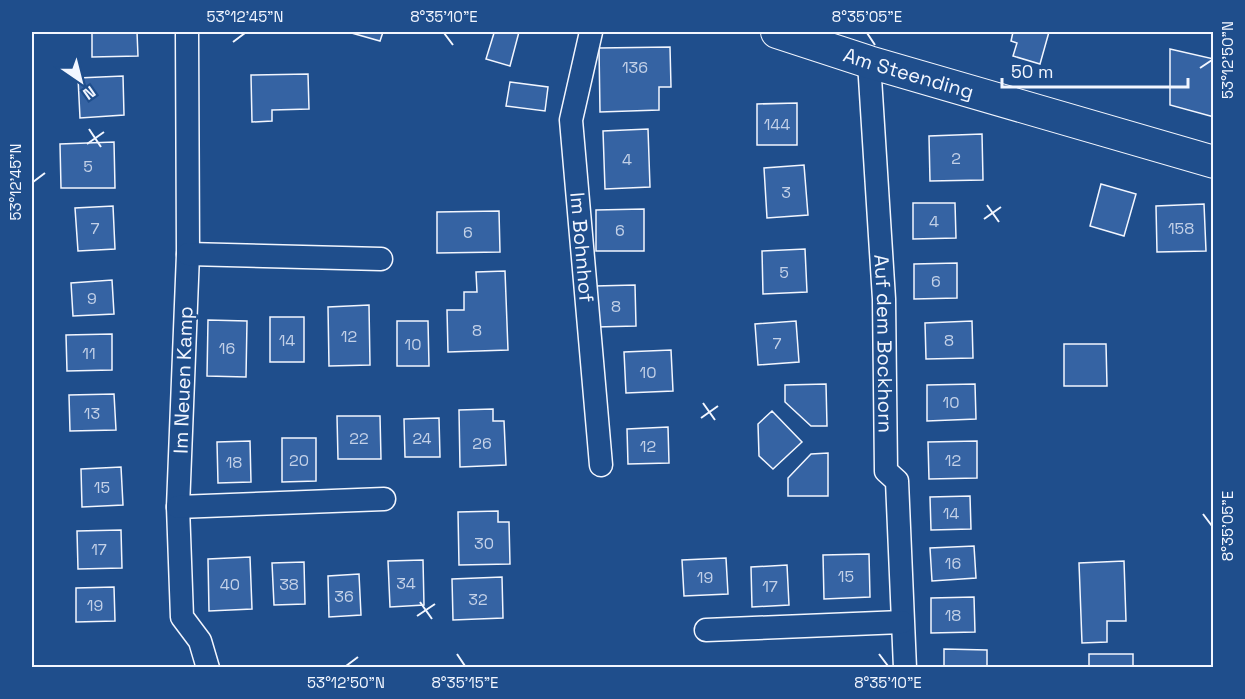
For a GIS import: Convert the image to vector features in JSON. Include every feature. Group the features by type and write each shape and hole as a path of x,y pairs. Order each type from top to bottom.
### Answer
{"street":[{"name":"Im Neuen Kamp","path":"187,32 188,254 178,507 182,616 200,641 208,668"},
{"name":"Im Bohnhof","path":"591,32 571,120 601,465"},
{"name":"Am Steending","path":"777,32 869,62 1214,162"},
{"name":"Auf dem Bockhorn","path":"869,62 884,299 886,471 897,481 905,668"},
{"path":"188,254 381,259"},
{"path":"178,507 384,499"},
{"path":"706,630 902,622"}],"building":[{"path":"92,32 137,32 138,56 92,57"},
{"path":"348,32 383,32 380,41"},
{"path":"488,32 519,32 510,66 486,59 494,33"},
{"path":"1013,32 1049,32 1040,64 1013,56 1017,43 1011,41"},
{"path":"670,47 671,87 659,87 659,110 600,112 599,48"},
{"path":"1170,49 1214,59 1214,117 1170,105"},
{"path":"308,74 309,109 272,110 272,121 252,122 251,75"},
{"path":"123,76 124,115 80,118 78,78"},
{"path":"510,82 548,87 545,111 506,106"},
{"path":"797,103 797,145 757,145 757,104"},
{"path":"648,129 650,187 605,189 603,131"},
{"path":"982,134 983,180 930,181 929,136"},
{"path":"114,142 115,188 61,188 60,144"},
{"path":"804,165 808,215 767,218 764,168"},
{"path":"1101,184 1136,194 1124,236 1090,226"},
{"path":"913,203 955,203 956,238 913,239"},
{"path":"1204,204 1206,251 1157,252 1156,206"},
{"path":"113,206 115,249 78,251 75,208"},
{"path":"644,209 644,251 596,251 596,210"},
{"path":"499,211 500,252 437,253 437,212"},
{"path":"805,249 807,292 763,294 762,251"},
{"path":"957,263 957,298 914,299 914,264"},
{"path":"505,271 508,350 448,352 447,310 464,310 464,292 477,292 476,272"},
{"path":"112,280 114,314 73,316 71,283"},
{"path":"635,285 636,326 596,327 595,286"},
{"path":"369,305 370,365 329,366 328,307"},
{"path":"270,317 304,317 304,362 270,362"},
{"path":"208,320 247,321 246,377 207,376"},
{"path":"397,321 428,321 429,366 397,366"},
{"path":"796,321 799,362 758,365 755,324"},
{"path":"972,321 973,358 926,359 925,323"},
{"path":"112,334 112,370 67,371 66,335"},
{"path":"1064,344 1106,344 1107,386 1064,386"},
{"path":"671,350 673,391 626,393 624,352"},
{"path":"826,384 827,426 811,426 785,402 785,385"},
{"path":"975,384 976,419 927,421 927,385"},
{"path":"114,394 116,430 70,431 69,395"},
{"path":"493,409 493,421 504,421 506,465 460,467 459,410"},
{"path":"772,411 802,442 773,469 759,456 758,424"},
{"path":"337,416 380,416 381,459 338,459"},
{"path":"439,418 440,457 405,457 404,419"},
{"path":"668,427 669,463 628,464 627,429"},
{"path":"282,438 316,438 316,481 282,482"},
{"path":"250,441 251,482 218,483 217,442"},
{"path":"977,441 977,478 929,479 928,442"},
{"path":"828,453 828,496 788,496 788,478 811,454"},
{"path":"121,467 123,505 82,507 81,469"},
{"path":"970,496 971,529 931,530 930,497"},
{"path":"498,511 498,522 509,522 510,564 459,565 458,512"},
{"path":"121,530 122,568 78,569 77,531"},
{"path":"974,546 976,578 932,581 930,548"},
{"path":"869,554 870,597 824,599 823,555"},
{"path":"250,557 252,609 209,611 208,559"},
{"path":"726,558 728,594 684,596 682,560"},
{"path":"423,560 424,605 390,607 388,561"},
{"path":"1124,561 1126,621 1107,621 1107,642 1082,643 1079,563"},
{"path":"304,562 305,604 274,605 272,563"},
{"path":"787,565 789,605 752,607 751,567"},
{"path":"359,574 361,615 329,617 328,576"},
{"path":"502,577 503,618 453,620 452,579"},
{"path":"114,587 115,621 76,622 76,588"},
{"path":"974,597 975,632 931,633 931,598"},
{"path":"944,649 987,650 987,668 944,668"},
{"path":"1089,654 1133,654 1133,668 1089,668"}]}
